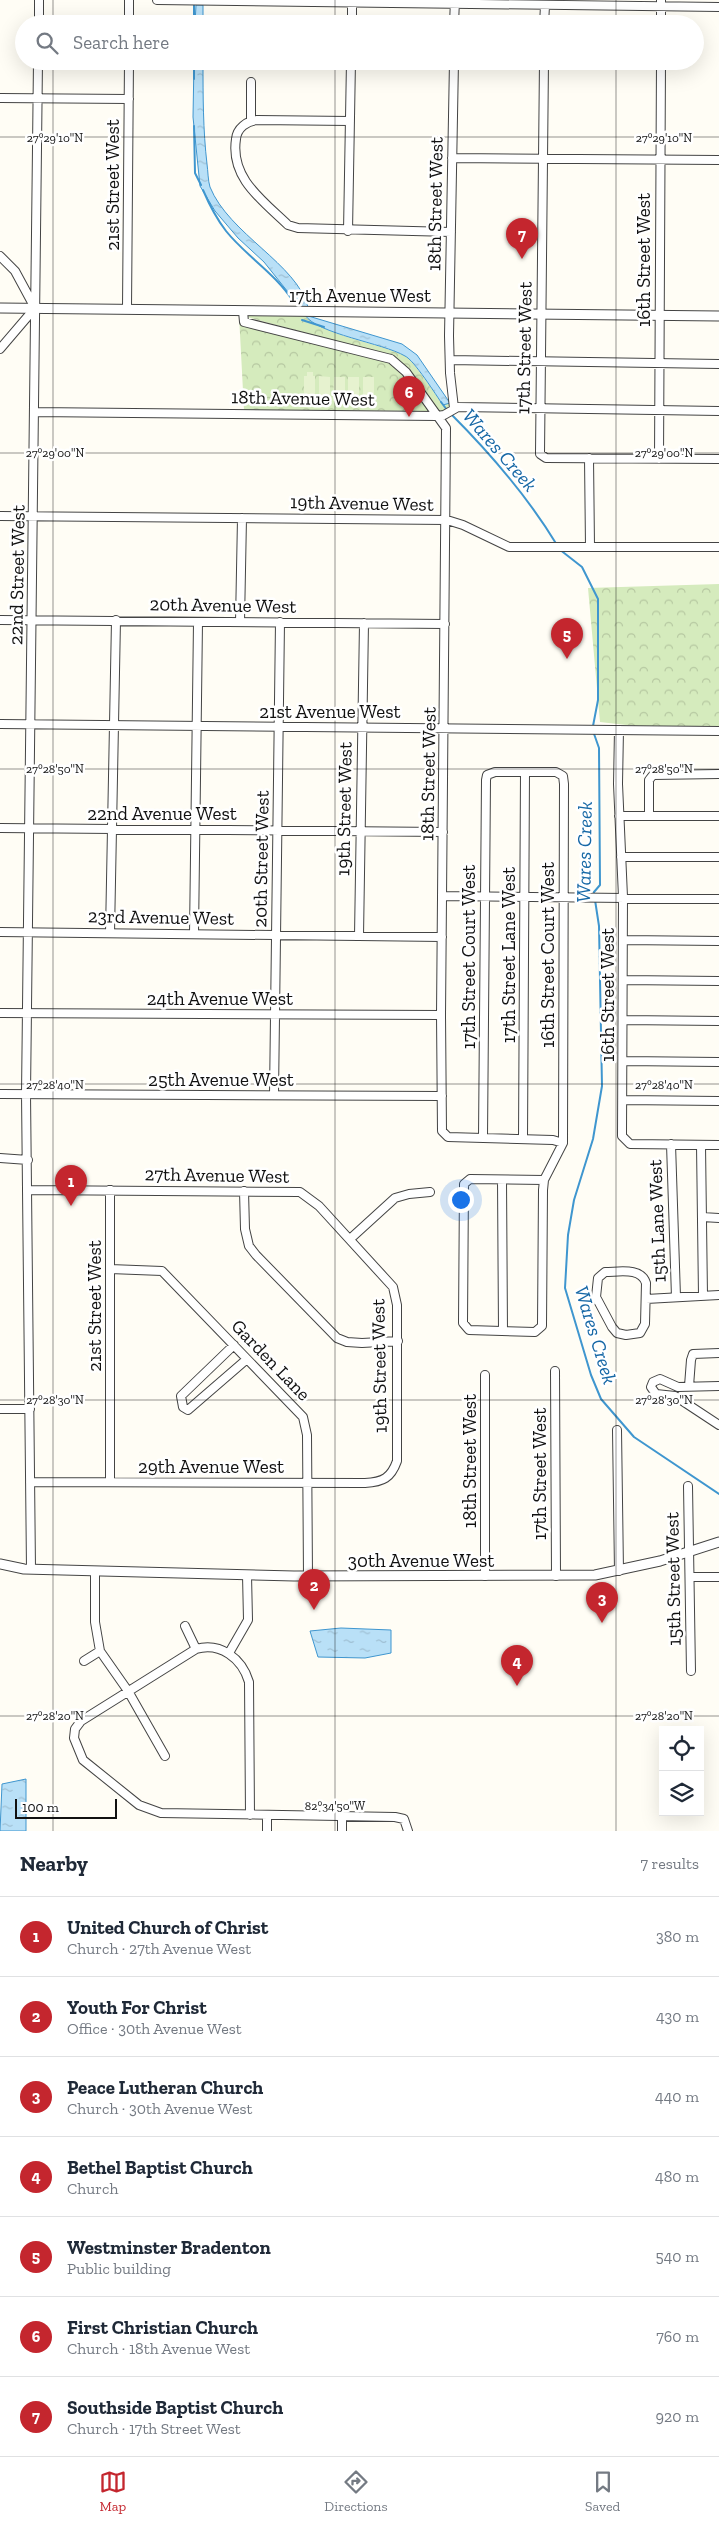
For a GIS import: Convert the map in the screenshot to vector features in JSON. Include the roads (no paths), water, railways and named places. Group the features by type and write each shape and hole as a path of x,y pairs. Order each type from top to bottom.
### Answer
{"street":[{"path":"39,0 39,15"},
{"path":"129,0 129,15"},
{"path":"157,0 455,2 545,6 555,2 661,3 719,7"},
{"path":"352,1 352,15"},
{"path":"454,15 455,2"},
{"path":"544,15 545,6"},
{"name":"22nd Street West","path":"30,1569 26,1094 38,70"},
{"name":"21st Street West","path":"127,309 129,70"},
{"path":"348,231 351,70"},
{"name":"18th Street West","path":"451,410 450,312 454,70"},
{"name":"17th Street West","path":"544,70 540,454 546,458 589,458"},
{"name":"16th Street West","path":"659,459 658,315 661,70"},
{"path":"251,82 251,121"},
{"path":"0,98 129,99"},
{"path":"350,121 251,121 239,131 236,141 236,162 243,179 288,225 306,230 451,232"},
{"path":"452,158 719,160"},
{"path":"0,256 15,271 36,308 0,349"},
{"name":"17th Avenue West","path":"0,308 719,316"},
{"name":"18th Street West","path":"243,311 244,322 391,359 406,372 443,424 447,434 441,1015 442,1131 448,1137 484,1138"},
{"path":"450,360 719,364"},
{"name":"18th Avenue West","path":"35,412 437,416 451,410 540,408 719,411"},
{"path":"590,546 589,458 719,459"},
{"name":"19th Avenue West","path":"0,516 447,520 463,525 509,547 719,547"},
{"path":"240,622 242,518"},
{"name":"20th Avenue West","path":"0,620 446,624"},
{"path":"110,933 116,620"},
{"path":"194,934 198,622"},
{"name":"20th Street West","path":"274,1095 280,622"},
{"name":"19th Street West","path":"359,936 364,623"},
{"name":"21st Avenue West","path":"0,724 719,731"},
{"name":"16th Street West","path":"618,730 619,816 623,897 624,1140 630,1144 671,1144"},
{"name":"17th Street Court West","path":"484,1138 487,775 495,772 525,772"},
{"name":"16th Street Court West","path":"525,772 556,772 563,776 564,784 563,1143"},
{"name":"17th Street Lane West","path":"523,1139 525,772"},
{"path":"649,815 650,777 657,773 719,774"},
{"path":"619,816 719,816"},
{"name":"22nd Avenue West","path":"0,828 443,832"},
{"path":"621,857 719,857"},
{"path":"442,896 719,899"},
{"name":"23rd Avenue West","path":"0,932 442,937"},
{"path":"623,940 719,941"},
{"path":"623,980 719,981"},
{"name":"24th Avenue West","path":"0,1013 441,1015"},
{"path":"623,1020 719,1021"},
{"path":"623,1061 719,1062"},
{"name":"25th Avenue West","path":"0,1094 442,1096"},
{"path":"623,1100 719,1101"},
{"path":"484,1138 553,1140 563,1143 544,1180 542,1199 541,1329 535,1332 469,1330 463,1323 463,1186 470,1178 544,1180"},
{"path":"671,1144 719,1145"},
{"name":"15th Lane West","path":"671,1144 676,1296"},
{"path":"702,1145 703,1296"},
{"path":"0,1158 28,1160"},
{"path":"502,1180 503,1331"},
{"name":"27th Avenue West","path":"28,1190 300,1192 312,1200 350,1239"},
{"name":"21st Street West","path":"110,1190 110,1481"},
{"path":"244,1191 245,1229 249,1246 330,1332 346,1342 398,1341"},
{"path":"350,1239 395,1198 408,1194 430,1192"},
{"path":"702,1217 719,1218"},
{"name":"19th Street West","path":"350,1239 394,1287 397,1305 398,1341 397,1461 390,1476"},
{"name":"Garden Lane","path":"110,1269 162,1271 303,1417 308,1436 308,1576"},
{"path":"605,1272 638,1273 645,1280 646,1299 645,1324 642,1331 632,1335 617,1333 612,1328 596,1297 598,1278 605,1272"},
{"path":"646,1299 664,1300 676,1296 719,1295"},
{"path":"234,1345 183,1394 180,1400 183,1407 188,1410 247,1359"},
{"path":"689,1386 693,1354 719,1353"},
{"name":"17th Street West","path":"555,1372 556,1576"},
{"name":"18th Street West","path":"485,1375 485,1576"},
{"path":"719,1386 678,1387 660,1379 655,1380 652,1384 656,1394 676,1396 719,1425"},
{"path":"676,1396 678,1387"},
{"path":"0,1409 30,1409"},
{"path":"617,1430 619,1571"},
{"name":"29th Avenue West","path":"30,1482 372,1482 390,1476"},
{"name":"15th Street West","path":"688,1486 691,1671"},
{"name":"30th Avenue West","path":"0,1564 30,1569 247,1575 595,1575 660,1561 719,1542"},
{"path":"95,1571 95,1622 100,1651 128,1691 165,1756"},
{"path":"229,1653 248,1620 247,1575"},
{"path":"690,1577 719,1577"},
{"path":"185,1626 196,1650"},
{"path":"250,1815 249,1682 246,1674 229,1653 211,1647 196,1650 81,1721 74,1734 78,1750 86,1765 139,1805 161,1813 250,1815 400,1817 407,1822 408,1831"},
{"path":"84,1661 100,1651"},
{"path":"267,1815 267,1831"},
{"path":"342,1816 342,1831"}],"water":[{"path":"196,5 203,5 203,15 195,15"},
{"path":"194,70 203,70 204,126 210,187 219,204 232,220 291,277 301,291 308,307 300,307 264,262 238,238 215,211 200,186 193,117"},
{"path":"305,315 402,344 417,355 450,403 443,405 419,371 405,356 395,351 323,328 312,322"},
{"path":"341,1628 391,1630 391,1653 365,1658 318,1657 310,1631"},
{"path":"26,1779 26,1831 0,1831 2,1784"}],"waterway":[{"name":"Wares Creek","path":"194,4 194,15"},
{"name":"Wares Creek","path":"194,70 194,79"},
{"name":"Wares Creek","path":"194,126 195,173 201,185"},
{"name":"Wares Creek","path":"203,190 213,211 226,231 242,249 278,282 293,301"},
{"name":"Wares Creek","path":"302,320 324,327"},
{"name":"Wares Creek","path":"441,402 447,410"},
{"name":"Wares Creek","path":"450,413 508,476 534,510 557,545"},
{"name":"Wares Creek","path":"559,549 582,567 598,599 598,700 593,726"},
{"name":"Wares Creek","path":"593,731 599,748 600,885 594,892 594,895"},
{"name":"Wares Creek","path":"595,900 599,926 602,1086 593,1139 574,1200 568,1235 565,1288 591,1375 601,1399 634,1437 719,1494"}],"place":[{"name":"Southside Baptist Church","path":"522,259"},
{"name":"First Christian Church","path":"409,417"},
{"name":"Westminster Bradenton","path":"567,659"},
{"name":"United Church of Christ","path":"71,1206"},
{"name":"Youth For Christ","path":"314,1610"},
{"name":"Peace Lutheran Church","path":"602,1623"},
{"name":"Bethel Baptist Church","path":"517,1686"}]}
